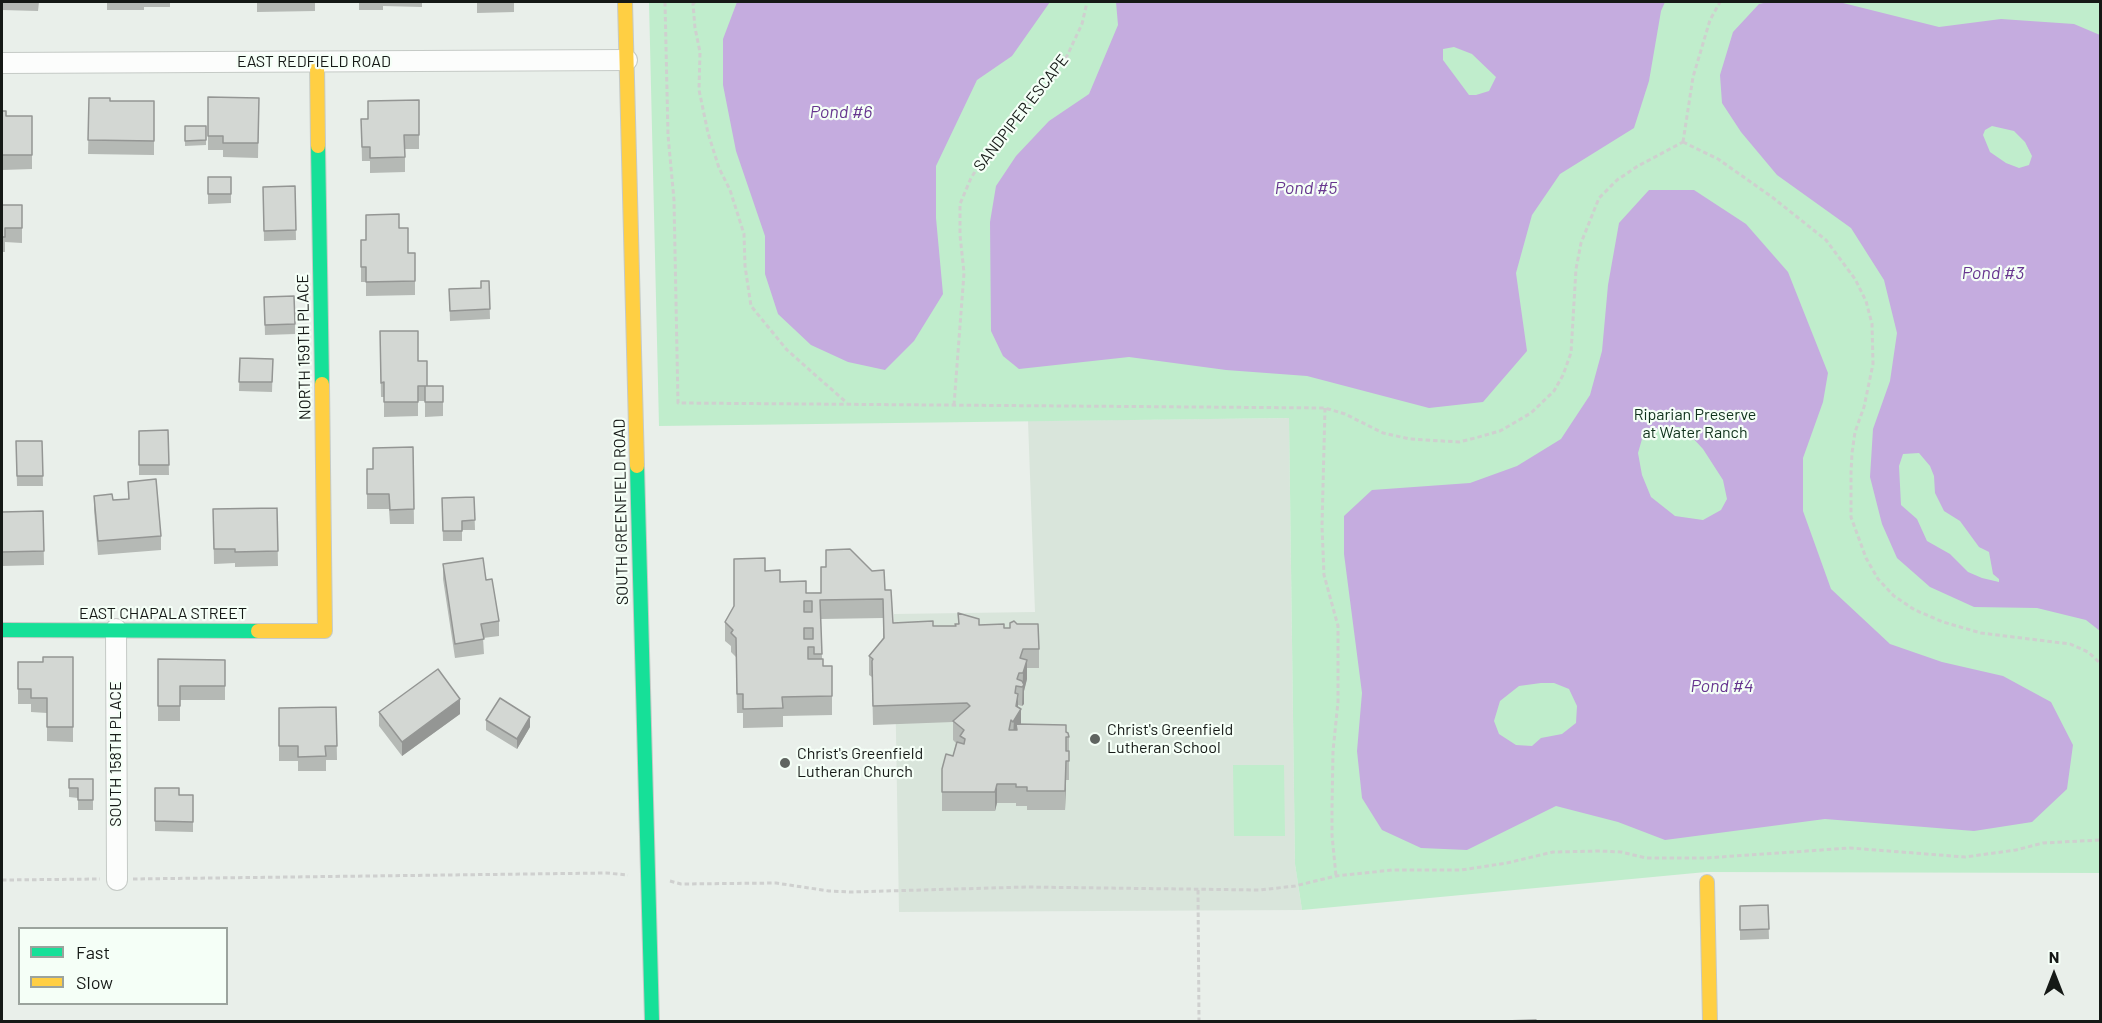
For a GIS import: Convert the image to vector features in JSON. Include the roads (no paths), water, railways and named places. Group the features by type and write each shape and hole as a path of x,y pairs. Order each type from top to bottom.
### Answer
{"street":[{"name":"SOUTH GREENFIELD ROAD","path":"625,2 652,1022"},
{"name":"EAST REDFIELD ROAD","path":"2,63 627,60"},
{"name":"NORTH 159TH PLACE","path":"317,62 325,631"},
{"name":"SOUTH 158TH PLACE","path":"116,629 117,880"},
{"name":"EAST CHAPALA STREET","path":"2,630 325,631"},
{"path":"1707,882 1710,1022"}],"water":[{"name":"Pond #6","path":"737,2 1050,2 1012,56 977,80 936,166 936,218 943,294 914,341 885,370 848,362 811,345 778,314 765,274 765,236 736,151 723,85 723,39"},
{"name":"Pond #5","path":"1116,2 1665,2 1661,11 1649,81 1634,128 1560,174 1532,215 1516,273 1527,351 1483,402 1429,408 1307,376 1226,370 1129,357 1019,369 1003,356 991,331 990,222 996,186 1016,156 1049,121 1089,94 1118,25","holes":["1454,47 1472,54 1496,77 1489,91 1476,95 1469,95 1443,60 1443,49"]},
{"name":"Pond #3","path":"1839,2 1939,27 2001,19 2074,24 2100,35 2100,631 2086,620 2037,608 1974,607 1930,587 1897,558 1882,524 1870,477 1873,429 1890,381 1897,333 1884,280 1851,228 1777,175 1741,132 1722,103 1720,75 1733,32 1759,4","holes":["1992,126 2014,131 2025,142 2032,156 2029,165 2019,168 2006,163 1990,152 1983,135 1985,130","1919,453 1930,466 1934,476 1935,493 1944,511 1960,521 1979,547 1989,552 1993,574 1999,582 1968,572 1950,554 1927,541 1917,519 1901,505 1899,466 1903,454"]},
{"name":"Pond #4","path":"1649,190 1694,190 1746,224 1788,272 1828,373 1823,402 1803,458 1803,511 1831,589 1890,644 1942,662 2003,676 2051,702 2073,745 2067,789 2032,822 1974,831 1825,819 1665,840 1618,822 1556,806 1467,850 1421,848 1382,830 1362,798 1357,751 1362,693 1344,554 1344,516 1372,490 1470,483 1517,466 1561,439 1590,395 1602,351 1608,285 1619,223","holes":["1679,427 1703,449 1723,480 1727,499 1721,510 1703,520 1675,516 1651,497 1642,475 1638,453 1642,439 1648,432 1660,428","1554,683 1569,689 1577,706 1576,723 1562,734 1541,738 1532,746 1516,745 1499,734 1494,721 1500,701 1519,686"]}],"place":[{"name":"Christ's Greenfield Lutheran School","path":"1095,739"},
{"name":"Christ's Greenfield Lutheran Church","path":"785,763"}],"park label":[{"name":"Riparian Preserve at Water Ranch","path":"1695,424"}]}
